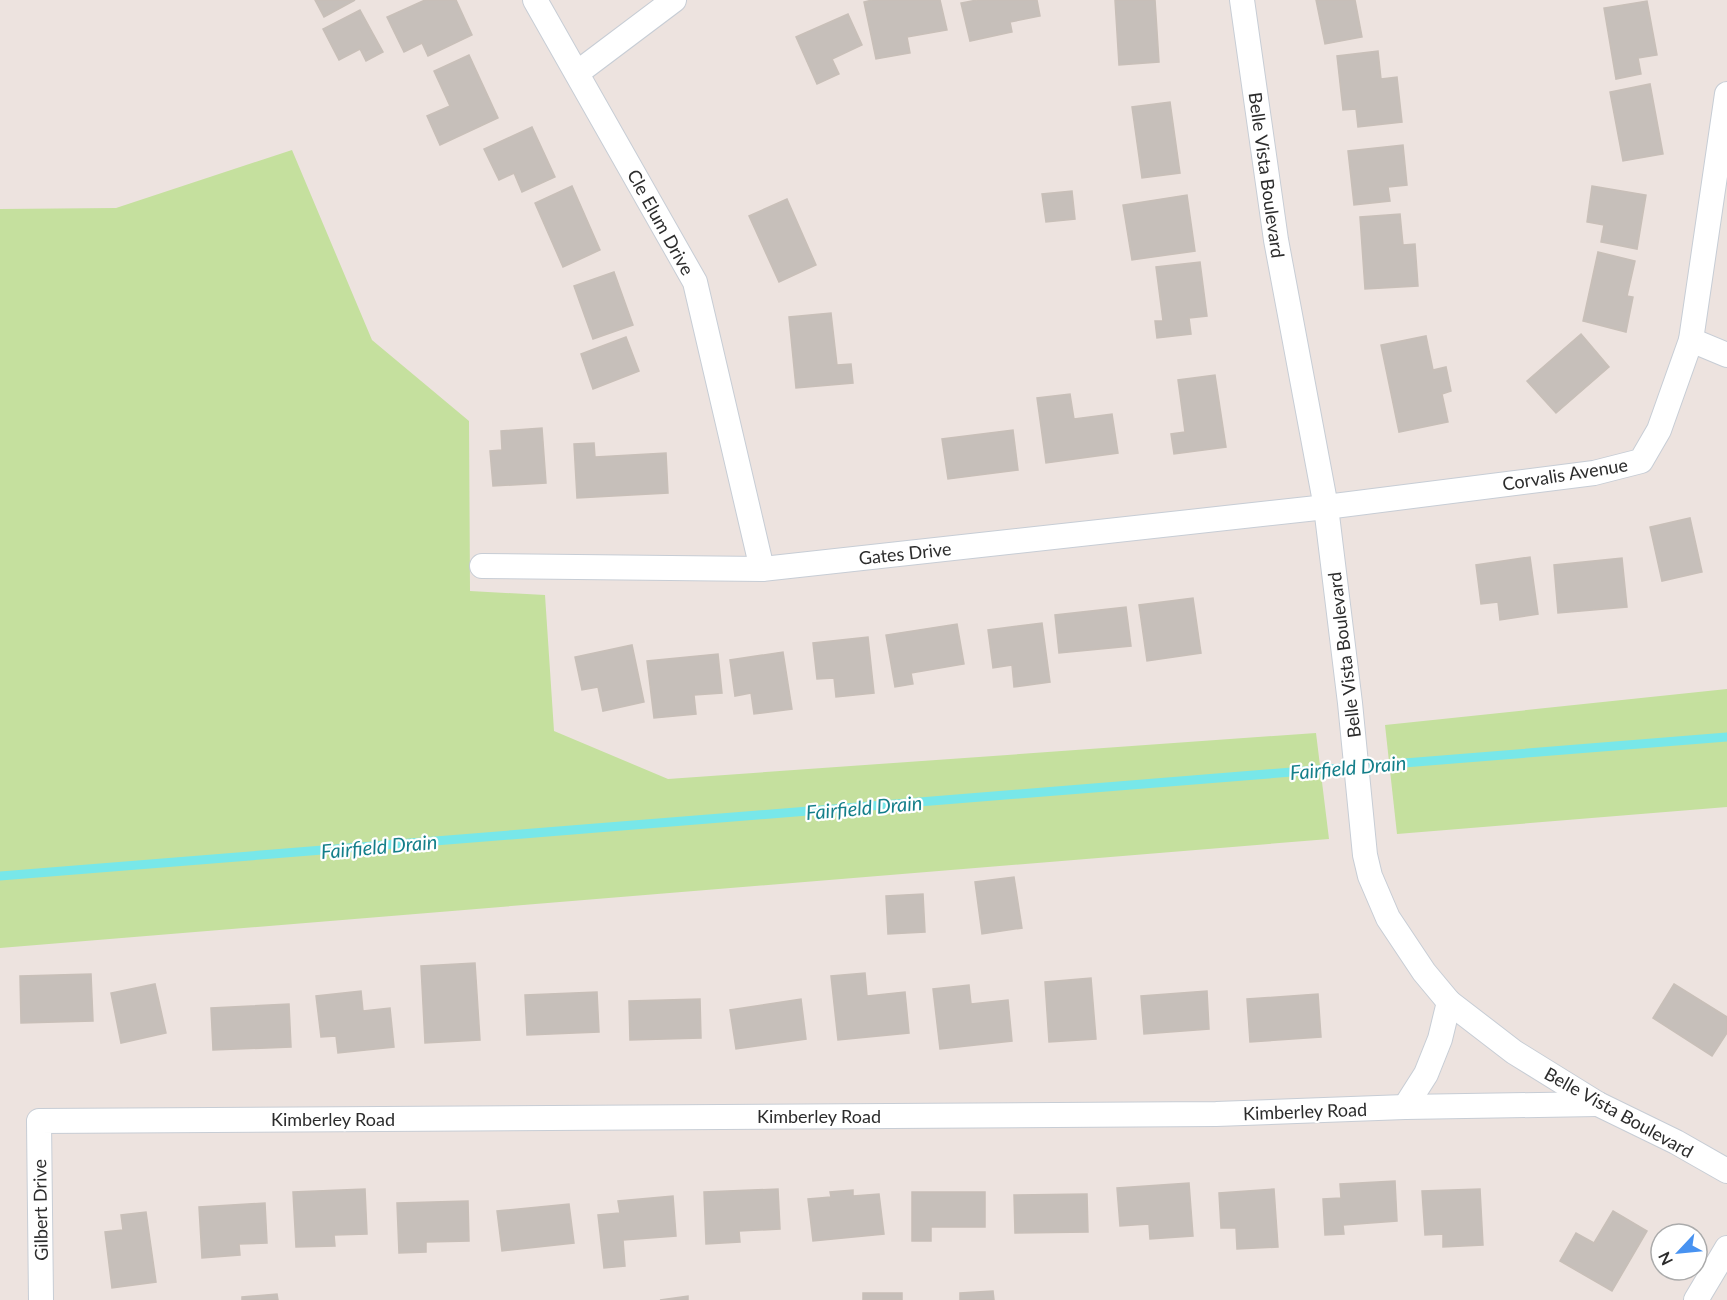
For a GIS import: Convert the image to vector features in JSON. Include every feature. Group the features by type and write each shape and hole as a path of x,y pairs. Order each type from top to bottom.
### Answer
{"street":[{"name":"Cle Elum Drive","path":"535,0 694,282 762,569"},
{"path":"577,73 674,0"},
{"name":"Belle Vista Boulevard","path":"1242,0 1276,240 1326,507 1350,703 1365,855 1370,876 1388,918 1424,972 1449,1002 1514,1052 1598,1104 1676,1142 1727,1171"},
{"name":"Corvalis Avenue","path":"1326,507 1594,472 1641,461 1659,430 1691,340 1727,94"},
{"path":"1691,340 1727,355"},
{"name":"Gates Drive","path":"482,566 762,569 1326,507"},
{"path":"1405,1107 1426,1074 1440,1039 1449,1002"},
{"name":"Kimberley Road","path":"39,1121 1216,1114 1405,1107 1598,1104"},
{"name":"Gilbert Drive","path":"39,1121 41,1300"},
{"path":"1696,1300 1727,1248"}],"green space":[{"path":"292,150 372,340 469,421 470,591 545,595 554,731 668,779 1316,733 1329,839 0,948 0,209 116,208"},
{"path":"1727,689 1727,807 1397,834 1385,725"}],"building":[{"path":"315,0 355,0 324,17"},
{"path":"425,0 456,0 472,35 428,56 422,43 404,52 387,17"},
{"path":"940,0 947,30 907,37 910,53 876,59 864,2"},
{"path":"977,0 1037,0 1040,16 1010,22 1012,32 970,41 961,3"},
{"path":"1115,0 1155,0 1159,62 1119,65"},
{"path":"1316,0 1355,0 1362,37 1325,44"},
{"path":"1647,1 1657,55 1638,58 1641,74 1616,79 1604,8"},
{"path":"360,10 383,52 366,61 360,49 339,60 323,29"},
{"path":"848,14 862,45 832,59 839,74 817,84 796,37"},
{"path":"1378,51 1381,79 1397,77 1402,122 1358,127 1356,109 1343,110 1337,56"},
{"path":"469,55 498,118 440,145 427,116 450,106 434,71"},
{"path":"1650,84 1663,154 1623,161 1610,92"},
{"path":"1170,102 1180,173 1142,178 1132,107"},
{"path":"532,127 555,177 522,192 514,173 499,180 484,149"},
{"path":"1403,145 1407,185 1388,187 1390,201 1354,205 1348,151"},
{"path":"572,186 600,250 563,267 535,203"},
{"path":"1592,186 1646,195 1637,249 1601,242 1604,225 1587,222"},
{"path":"1072,191 1075,219 1046,222 1042,194"},
{"path":"1187,195 1195,251 1132,260 1123,205"},
{"path":"787,199 816,265 779,282 749,216"},
{"path":"1400,214 1403,245 1415,244 1418,286 1365,289 1360,217"},
{"path":"1598,252 1635,261 1627,296 1633,297 1626,332 1583,321"},
{"path":"1200,262 1207,316 1189,318 1191,334 1157,338 1155,321 1163,321 1156,267"},
{"path":"614,272 633,325 593,339 574,286"},
{"path":"831,313 837,365 851,364 853,383 796,388 789,317"},
{"path":"1581,334 1609,367 1556,413 1527,381"},
{"path":"1426,336 1433,370 1446,367 1451,391 1442,394 1448,422 1399,432 1381,345"},
{"path":"626,337 639,371 593,389 581,354"},
{"path":"1215,375 1226,447 1174,454 1171,434 1185,432 1178,380"},
{"path":"1070,394 1074,419 1112,414 1118,453 1046,463 1037,398"},
{"path":"542,428 546,483 493,486 490,451 502,450 501,431"},
{"path":"1013,430 1018,470 948,479 942,439"},
{"path":"594,443 595,457 666,453 668,493 577,498 574,444"},
{"path":"1690,518 1702,572 1662,581 1650,527"},
{"path":"1530,557 1538,614 1500,620 1498,602 1481,604 1476,565"},
{"path":"1622,558 1627,607 1558,613 1554,565"},
{"path":"1193,598 1201,653 1147,661 1139,605"},
{"path":"1126,607 1131,646 1059,653 1055,615"},
{"path":"1042,623 1050,682 1014,687 1012,665 993,668 988,630"},
{"path":"957,624 964,664 911,673 913,684 895,687 886,635"},
{"path":"868,637 874,693 836,697 834,678 817,679 813,643"},
{"path":"632,645 644,702 603,711 598,687 582,690 575,657"},
{"path":"783,652 792,709 754,714 751,693 735,696 730,660"},
{"path":"718,654 722,693 694,695 696,714 654,718 647,661"},
{"path":"1014,877 1022,928 982,934 975,882"},
{"path":"923,894 925,932 888,934 886,896"},
{"path":"475,963 480,1040 425,1043 421,966"},
{"path":"865,973 867,996 905,992 909,1033 838,1040 831,976"},
{"path":"91,974 93,1021 21,1023 20,976"},
{"path":"1091,978 1096,1039 1049,1042 1045,982"},
{"path":"155,984 166,1033 121,1043 111,993"},
{"path":"1674,984 1727,1017 1727,1033 1712,1056 1653,1018"},
{"path":"969,985 971,1004 1008,1000 1012,1041 940,1049 933,989"},
{"path":"361,991 363,1011 390,1008 394,1047 338,1053 336,1036 321,1037 316,996"},
{"path":"1207,991 1209,1029 1144,1034 1141,996"},
{"path":"597,992 599,1032 527,1035 525,995"},
{"path":"1318,994 1321,1037 1250,1042 1247,999"},
{"path":"700,999 701,1038 630,1040 629,1001"},
{"path":"801,999 806,1039 736,1049 730,1010"},
{"path":"289,1004 291,1047 213,1050 211,1008"},
{"path":"1395,1181 1397,1221 1343,1225 1344,1234 1325,1235 1323,1199 1341,1198 1340,1184"},
{"path":"1189,1183 1193,1236 1150,1239 1149,1224 1120,1226 1117,1188"},
{"path":"365,1189 367,1234 334,1235 335,1246 296,1247 293,1192"},
{"path":"778,1189 780,1229 739,1231 740,1242 706,1244 704,1192"},
{"path":"1274,1189 1278,1247 1237,1249 1236,1228 1221,1228 1219,1193"},
{"path":"1480,1189 1483,1245 1443,1247 1443,1234 1425,1235 1422,1191"},
{"path":"853,1190 853,1196 879,1194 884,1234 813,1241 808,1199 831,1197 830,1192"},
{"path":"912,1192 985,1192 985,1227 931,1227 931,1241 912,1241"},
{"path":"1087,1194 1088,1232 1015,1233 1014,1195"},
{"path":"673,1196 676,1236 623,1240 625,1266 604,1268 598,1215 620,1213 618,1201"},
{"path":"468,1201 469,1241 426,1242 426,1252 399,1253 397,1203"},
{"path":"265,1203 267,1243 239,1244 240,1255 202,1258 199,1207"},
{"path":"569,1204 574,1243 502,1251 497,1211"},
{"path":"1613,1211 1647,1231 1612,1291 1560,1261 1576,1233 1594,1243"},
{"path":"146,1212 156,1282 112,1288 105,1232 123,1230 121,1215"},
{"path":"993,1291 994,1300 960,1300 960,1293"},
{"path":"863,1293 902,1293 902,1300 863,1300"},
{"path":"277,1294 278,1300 242,1300 242,1297"},
{"path":"688,1296 688,1300 660,1300"}],"waterway":[{"name":"Fairfield Drain","path":"0,876 1727,737"}]}
